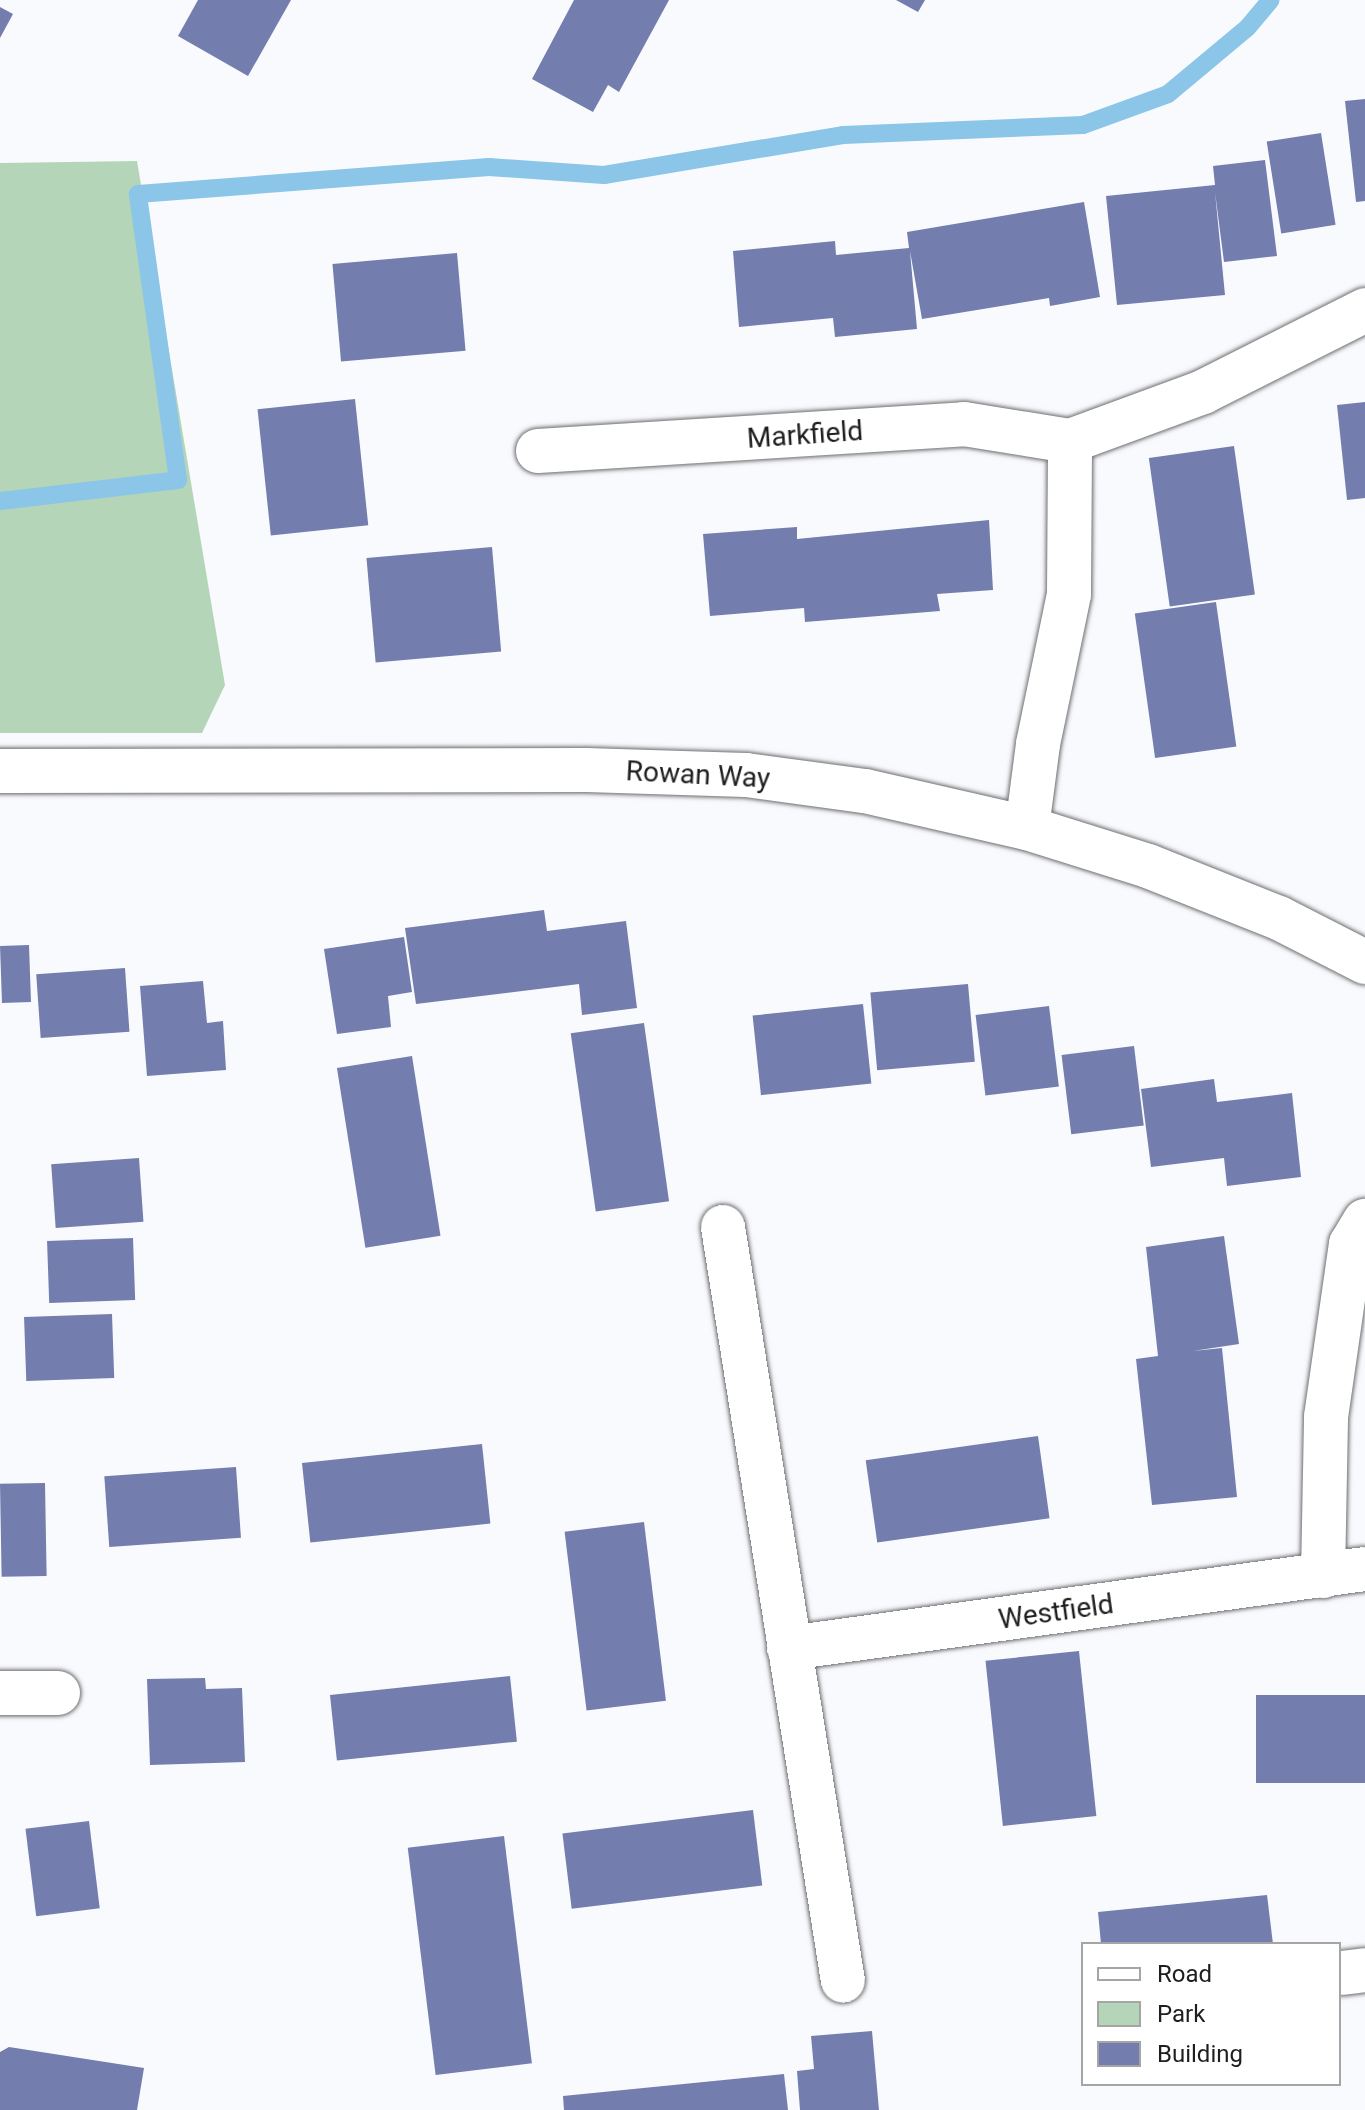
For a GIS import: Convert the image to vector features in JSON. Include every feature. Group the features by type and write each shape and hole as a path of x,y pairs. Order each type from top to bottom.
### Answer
{"street":[{"name":"Markfield","path":"538,451 964,424 1070,441 1203,392 1365,310"},
{"path":"1027,828 1038,744 1069,594 1070,441"},
{"name":"Rowan Way","path":"0,771 586,770 746,775 865,791 1027,828 1148,866 1279,918 1365,962"},
{"path":"1323,1576 1326,1417 1351,1244 1365,1221"},
{"path":"723,1227 843,1981"},
{"name":"Westfield","path":"789,1648 1365,1569"},
{"path":"0,1693 58,1693"}],"green space":[{"path":"137,161 225,685 202,733 0,733 0,163"}],"building":[{"path":"198,0 291,0 248,76 178,36"},
{"path":"574,0 669,0 619,92 608,85 593,112 532,79"},
{"path":"896,0 925,0 918,12"},
{"path":"0,7 13,14 0,38"},
{"path":"1365,99 1365,201 1356,202 1345,101"},
{"path":"1321,133 1336,225 1281,233 1267,142"},
{"path":"1265,160 1277,256 1224,262 1215,192 1225,295 1117,305 1106,196 1215,185 1213,166"},
{"path":"1084,202 1100,297 1050,306 1049,298 922,319 910,251 917,329 835,337 833,318 739,327 733,251 835,241 836,255 909,248 907,232"},
{"path":"457,253 466,351 341,362 332,264"},
{"path":"355,399 368,525 271,536 258,409"},
{"path":"1365,402 1365,498 1347,500 1337,405"},
{"path":"1234,446 1255,595 1170,607 1149,458"},
{"path":"989,520 993,590 937,594 940,611 805,622 804,608 710,616 703,534 797,527 797,539"},
{"path":"492,547 501,652 376,663 366,558"},
{"path":"1216,602 1236,747 1155,758 1135,613"},
{"path":"544,910 547,931 626,921 637,1008 582,1015 579,984 416,1004 405,928"},
{"path":"404,937 412,992 388,996 391,1027 337,1034 324,949"},
{"path":"29,945 31,1002 2,1003 0,946"},
{"path":"125,968 129,1032 41,1038 36,974"},
{"path":"203,981 207,1023 223,1021 226,1070 147,1076 140,986"},
{"path":"968,984 975,1062 877,1070 870,993"},
{"path":"863,1004 871,1084 761,1095 753,1016"},
{"path":"1049,1006 1059,1086 985,1095 976,1015"},
{"path":"644,1023 669,1201 596,1212 571,1033"},
{"path":"1134,1046 1144,1125 1071,1134 1062,1055"},
{"path":"412,1056 440,1236 365,1248 337,1068"},
{"path":"1214,1079 1217,1102 1292,1093 1301,1177 1227,1186 1224,1158 1151,1167 1141,1089"},
{"path":"139,1158 143,1222 56,1228 51,1164"},
{"path":"1224,1236 1239,1344 1193,1351 1222,1348 1237,1497 1152,1505 1136,1359 1158,1356 1146,1247"},
{"path":"133,1238 135,1300 49,1303 47,1241"},
{"path":"112,1314 114,1378 26,1381 24,1317"},
{"path":"1038,1436 1050,1518 877,1542 866,1460"},
{"path":"482,1444 490,1524 310,1542 302,1463"},
{"path":"236,1467 241,1538 109,1547 104,1476"},
{"path":"45,1483 47,1576 2,1577 0,1484"},
{"path":"644,1522 666,1701 587,1710 565,1532"},
{"path":"1079,1651 1096,1816 1003,1826 986,1661"},
{"path":"510,1676 517,1742 337,1761 330,1695"},
{"path":"205,1678 206,1689 242,1688 245,1762 150,1765 147,1679"},
{"path":"1256,1695 1365,1695 1365,1783 1256,1783"},
{"path":"753,1810 762,1885 572,1909 562,1833"},
{"path":"89,1821 100,1908 36,1916 25,1829"},
{"path":"504,1836 532,2063 436,2075 408,1848"},
{"path":"1267,1895 1273,1942 1101,1942 1098,1912"},
{"path":"872,2031 879,2110 800,2110 797,2071 814,2069 811,2036"},
{"path":"9,2047 144,2068 137,2110 0,2110 0,2052"},
{"path":"784,2074 788,2110 564,2110 563,2096"}],"waterway":[{"path":"0,501 178,480 138,194 489,167 604,175 843,135 1083,125 1168,94 1248,27 1271,0"}]}
